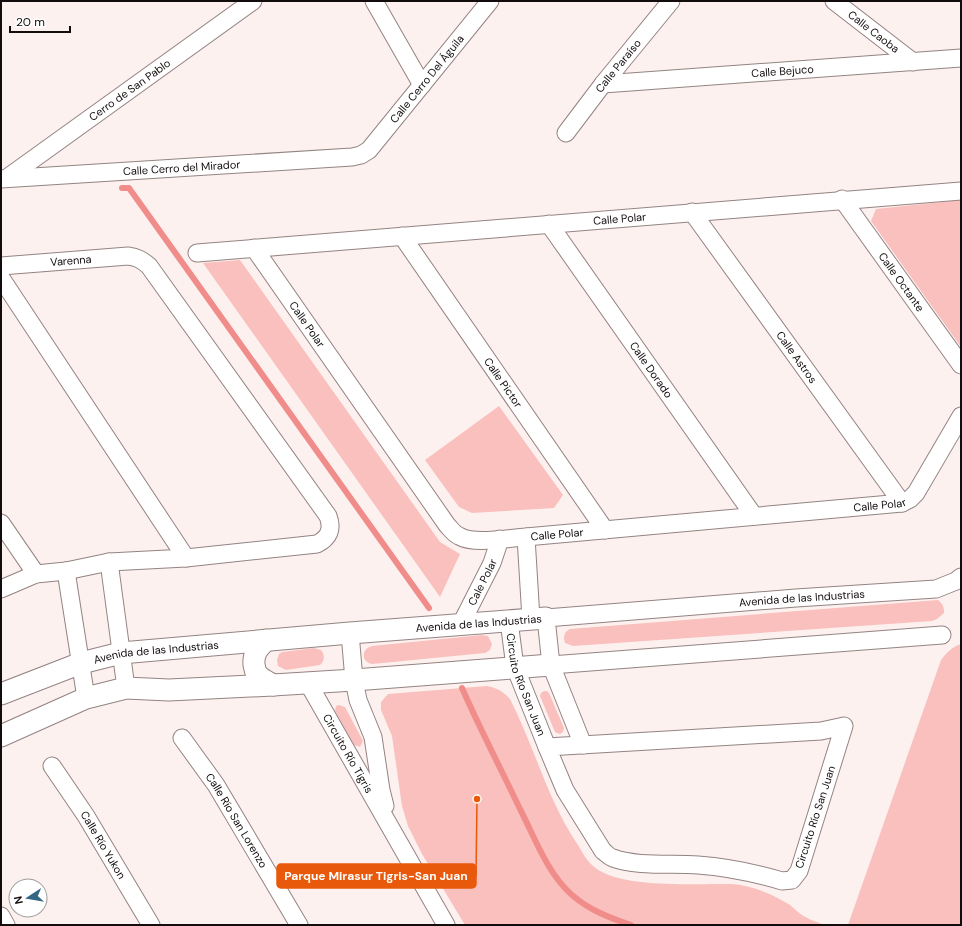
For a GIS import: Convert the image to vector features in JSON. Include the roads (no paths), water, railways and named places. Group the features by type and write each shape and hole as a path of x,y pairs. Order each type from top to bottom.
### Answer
{"street":[{"name":"Cerro de San Pablo","path":"4,179 253,1"},
{"path":"374,1 422,85"},
{"name":"Calle Cerro Del Águila","path":"361,155 369,150 490,1"},
{"name":"Calle Paraíso","path":"566,133 603,84 671,1"},
{"name":"Calle Caoba","path":"834,1 913,62"},
{"name":"Calle Bejuco","path":"603,84 961,58"},
{"name":"Calle Cerro del Mirador","path":"4,179 352,157 361,155"},
{"name":"Calle Polar","path":"196,253 961,191"},
{"name":"Calle Octante","path":"842,200 961,365"},
{"name":"Calle Astros","path":"692,212 902,502"},
{"name":"Calle Dorado","path":"549,224 754,516"},
{"name":"Calle Pictor","path":"402,236 605,530"},
{"name":"Calle Polar","path":"254,248 448,525 458,536 464,539 475,540 526,537 902,502 910,499 916,493 961,416"},
{"name":"Varenna","path":"1,266 128,256 140,258 149,266 328,516 330,522 329,535 317,544 186,558"},
{"path":"1,278 186,558"},
{"path":"1,523 36,574"},
{"path":"526,537 539,618 551,665 583,745"},
{"name":"Cale Polar","path":"461,624 492,563 500,539"},
{"path":"1,589 36,574 66,571 109,562 186,558"},
{"path":"109,562 126,688"},
{"path":"66,571 86,698"},
{"name":"Avenida de las Industrias","path":"1,694 81,663 121,653 461,624 796,598 936,589 956,581 961,577"},
{"name":"Circuito Río San Juan","path":"509,621 515,667 547,747 565,790 603,851 611,858 651,864 705,866 741,871 782,881 792,880 799,871 844,726 821,731 547,747"},
{"name":"Circuito Río Tigris","path":"350,633 354,680 358,700 373,738 381,790 389,824"},
{"path":"1,736 86,698 126,688 169,690 308,683 942,635"},
{"path":"266,640 257,649 255,654 255,669 257,675 273,685"},
{"name":"Circuito Río Tigris","path":"308,683 446,925"},
{"name":"Calle Río San Lorenzo","path":"182,738 216,785 300,925"},
{"name":"Calle Río Yukon","path":"52,766 86,816 151,925"},
{"path":"1,916 6,925"}],"waterway":[{"path":"122,188 129,188 429,608"},
{"path":"462,688 536,843 555,876 572,895 585,905 631,925"}],"place":[{"name":"Parque Mirasur Tigris-San Juan","path":"477,799"}]}
